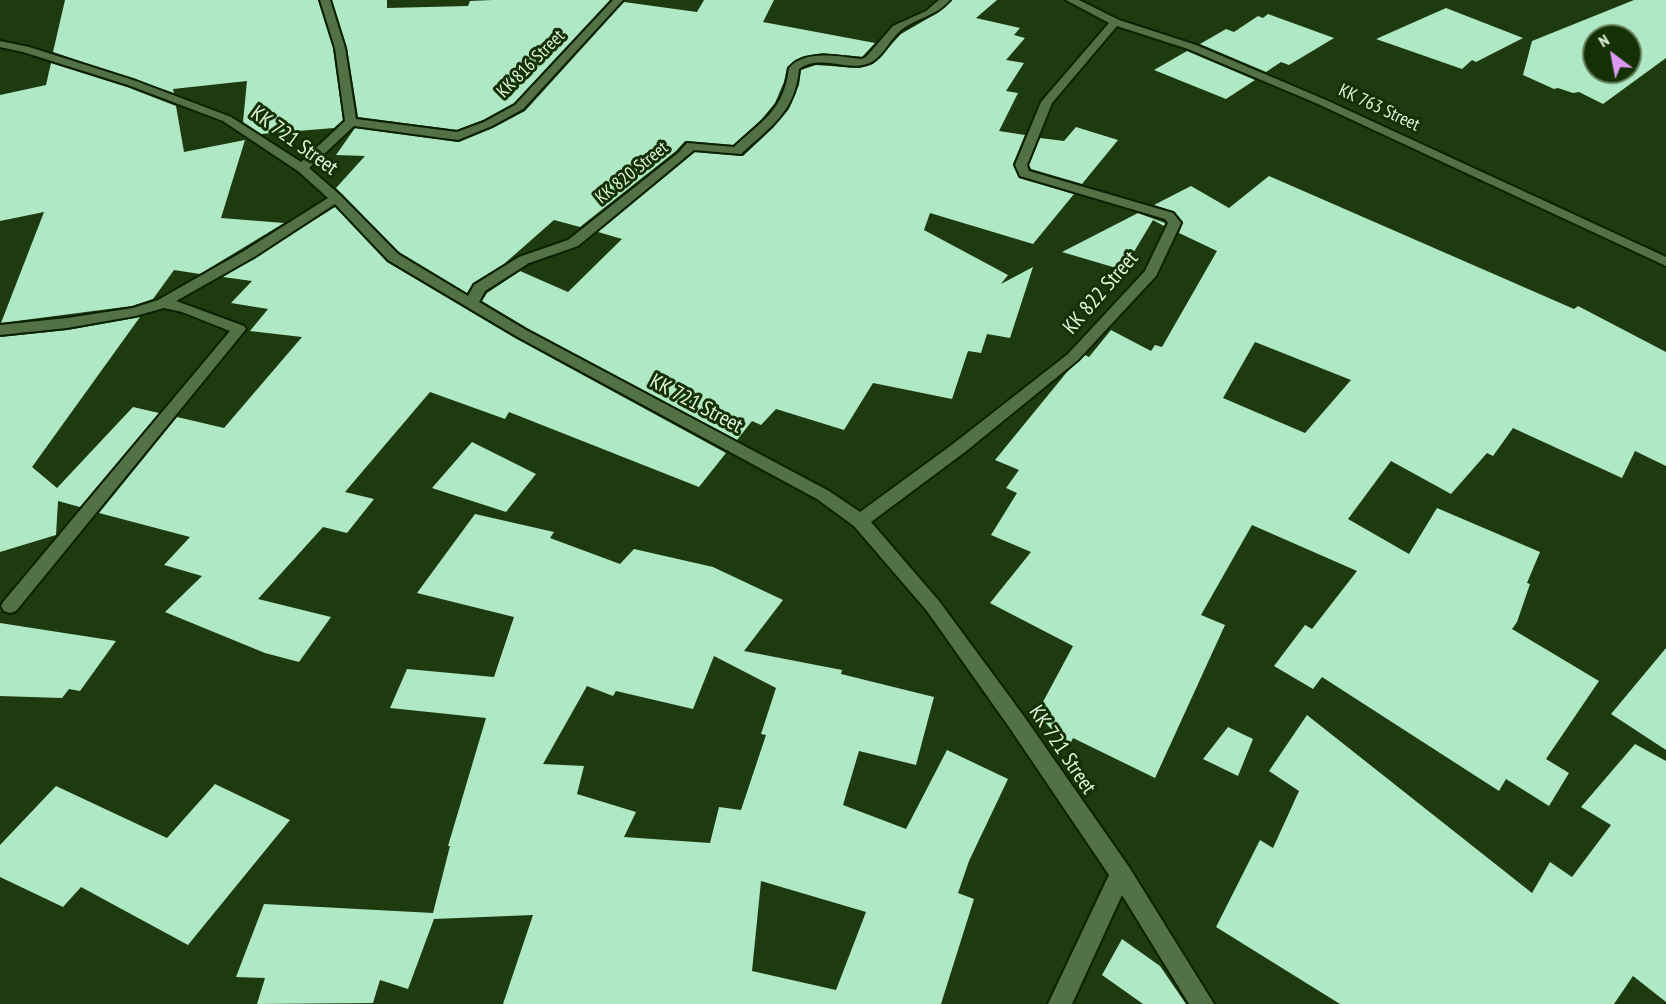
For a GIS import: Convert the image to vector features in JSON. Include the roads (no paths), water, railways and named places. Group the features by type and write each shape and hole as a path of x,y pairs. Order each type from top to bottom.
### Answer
{"street":[{"path":"302,168 351,122 340,48 325,0"},
{"name":"KK 816 Street","path":"351,122 458,136 488,124 519,107 618,0"},
{"name":"KK 820 Street","path":"472,302 479,288 524,260 573,243 682,156 691,146 737,152 782,109 792,86 794,68 802,62 815,59 863,62 870,59 897,28 930,13 945,0"},
{"name":"KK 763 Street","path":"1071,0 1114,22 1192,47 1322,102 1666,262"},
{"name":"KK 822 Street","path":"860,521 959,448 1073,357 1151,273 1175,223 1169,216 1024,173 1021,165 1047,102 1114,22"},
{"name":"KK 721 Street","path":"0,44 25,49 132,83 227,119 302,168 336,198 393,257 521,333 823,495 860,521 933,606 1016,721 1121,874 1203,1004"},
{"path":"0,330 67,323 135,312 164,303 249,254 336,198"},
{"path":"10,606 239,328 186,308 164,303"},
{"path":"1060,1004 1121,874"}]}
